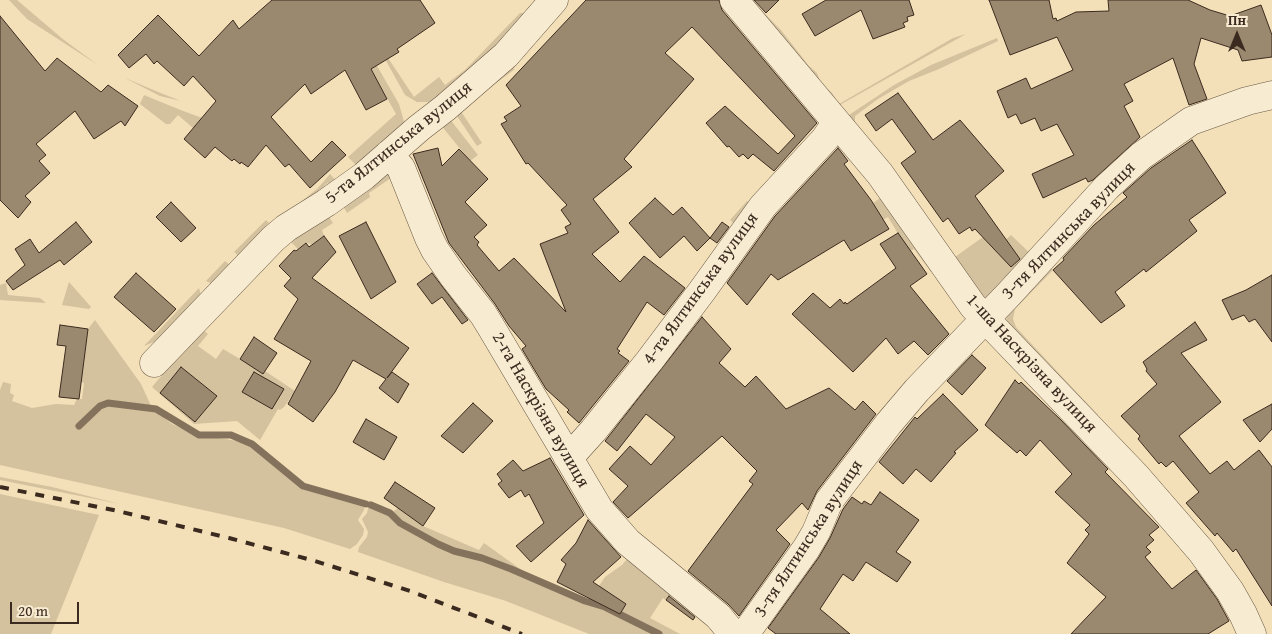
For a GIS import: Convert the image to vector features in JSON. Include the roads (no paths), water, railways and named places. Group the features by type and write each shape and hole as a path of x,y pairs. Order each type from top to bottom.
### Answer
{"street":[{"name":"5-та Ялтинська вулиця","path":"154,363 273,239 286,228 342,192 506,55 554,0"},
{"name":"1-ша Наскрізна вулиця","path":"734,0 882,177 967,298 1179,524 1219,574 1241,610 1252,634"},
{"name":"3-тя Ялтинська вулиця","path":"745,634 798,561 816,532 829,501 848,475 917,390 1090,204 1141,156 1197,119 1247,101 1272,95"},
{"name":"4-та Ялтинська вулиця","path":"567,456 575,451 593,431 650,360 763,206 826,139 836,123"},
{"name":"2-га Наскрізна вулиця","path":"389,154 401,168 429,238 439,256 487,320 599,509 619,533 718,616 732,634"}],"waterway":[{"path":"79,426 100,406 108,403 156,409 199,435 231,435 252,444 303,486 366,504"},
{"path":"371,505 390,513 400,523 438,544 454,551 482,558 585,601 605,607 659,634"}],"railway":[{"path":"0,487 118,511 315,561 410,591 522,634"}]}
